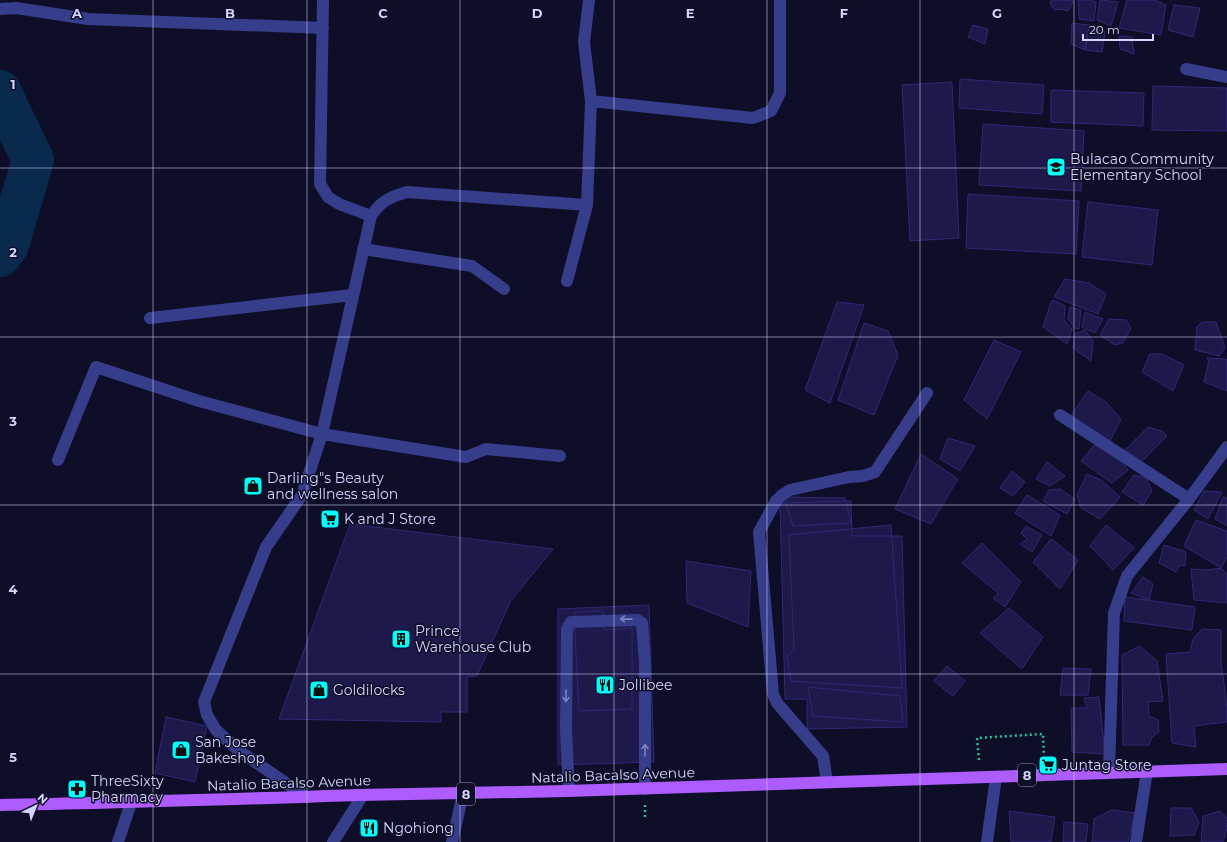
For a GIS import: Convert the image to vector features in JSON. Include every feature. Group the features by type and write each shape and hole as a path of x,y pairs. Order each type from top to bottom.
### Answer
{"main road":[{"name":"Natalio Bacalso Avenue","path":"0,805 131,803 363,795 645,789 1045,775 1109,771 1227,769"}],"street":[{"path":"323,0 320,184 328,197 339,204 371,216"},
{"path":"567,281 587,205 591,101 584,42 589,0"},
{"path":"591,101 753,118 771,111 780,93 780,0"},
{"path":"0,9 16,8 88,19 323,28"},
{"path":"1186,69 1227,77"},
{"path":"306,797 238,750 216,730 207,716 204,702 266,547 302,495 322,434 352,295 371,216 390,196 407,192 587,205"},
{"path":"363,249 472,266 504,289"},
{"path":"150,318 352,295"},
{"path":"58,460 96,367 199,401 322,434 466,457 486,449 560,456"},
{"path":"827,782 823,756 777,703 773,694 758,539 759,532 776,501 790,490 849,477 863,476 876,472 927,393"},
{"path":"1060,415 1189,499"},
{"path":"1109,771 1114,613 1127,576 1189,499 1227,446"},
{"path":"570,791 566,730 567,629 571,622 615,619 637,620 642,624 646,664 645,789"},
{"path":"1136,842 1147,771"},
{"path":"987,842 996,776"},
{"path":"452,842 463,794"},
{"path":"333,842 363,795"},
{"path":"118,842 131,803"}],"path":[{"path":"977,738 1043,734 1045,775"}],"building":[{"path":"1052,0 1072,0 1073,2 1068,11 1062,9 1054,10 1050,3"},
{"path":"1078,0 1091,0 1096,2 1094,21 1079,19"},
{"path":"1100,0 1118,2 1111,26 1097,20"},
{"path":"1127,0 1155,0 1166,5 1161,35 1119,28"},
{"path":"1174,5 1200,8 1193,37 1168,30"},
{"path":"1072,23 1089,25 1085,50 1071,44"},
{"path":"973,25 988,29 985,44 968,37"},
{"path":"1089,25 1105,32 1102,52 1085,50"},
{"path":"1119,36 1132,37 1134,54 1120,49"},
{"path":"960,79 1044,85 1042,114 959,108"},
{"path":"952,82 959,238 910,241 902,85"},
{"path":"1153,86 1227,88 1227,131 1152,130"},
{"path":"1051,90 1144,93 1143,126 1051,122"},
{"path":"983,124 1084,131 1081,191 979,185"},
{"path":"968,194 1079,201 1076,254 966,248"},
{"path":"1088,202 1158,210 1152,265 1082,257"},
{"path":"1065,279 1089,283 1106,294 1098,314 1054,297"},
{"path":"1053,300 1065,306 1064,320 1072,329 1067,344 1043,327"},
{"path":"837,302 864,305 830,403 805,390"},
{"path":"1070,307 1081,310 1079,329 1074,328 1068,318"},
{"path":"1085,312 1103,319 1095,333 1082,327"},
{"path":"1109,319 1126,320 1131,328 1123,343 1115,345 1100,335"},
{"path":"1202,322 1216,322 1225,348 1219,356 1195,350 1197,327"},
{"path":"864,323 888,331 898,355 874,415 838,400"},
{"path":"1085,330 1093,341 1091,361 1073,348 1075,334"},
{"path":"994,340 1021,352 987,419 964,400"},
{"path":"1150,354 1162,354 1184,365 1173,391 1142,372"},
{"path":"1207,358 1226,359 1227,391 1204,382 1209,361"},
{"path":"1088,391 1106,402 1121,419 1108,445 1068,420"},
{"path":"1148,427 1162,431 1167,436 1138,465 1124,451"},
{"path":"948,438 975,446 960,471 940,459"},
{"path":"1094,445 1116,453 1128,470 1112,483 1081,461"},
{"path":"921,454 958,479 931,524 895,509"},
{"path":"1047,462 1065,476 1050,486 1036,479"},
{"path":"1012,471 1025,482 1013,496 1000,488"},
{"path":"1087,474 1101,480 1120,497 1100,519 1081,508 1077,495"},
{"path":"1134,475 1146,478 1152,491 1143,505 1122,492"},
{"path":"1060,489 1075,499 1067,514 1043,501 1049,490"},
{"path":"1204,491 1222,492 1208,519 1194,510"},
{"path":"1027,495 1060,515 1051,536 1015,513"},
{"path":"784,497 845,498 851,523 793,526"},
{"path":"1223,497 1227,498 1227,526 1215,519"},
{"path":"851,501 852,536 902,536 907,727 807,729 807,699 785,699 780,503"},
{"path":"1196,520 1227,531 1227,557 1221,568 1184,546"},
{"name":"Prince Warehouse Club","path":"350,524 553,549 510,602 477,676 467,677 467,712 441,712 441,722 279,719"},
{"path":"891,525 902,688 791,681 787,656 794,650 789,535"},
{"path":"1106,525 1134,548 1113,570 1090,546"},
{"path":"1026,526 1042,535 1032,552 1020,544 1027,539 1021,533"},
{"path":"1051,539 1078,560 1060,589 1033,562"},
{"path":"982,543 1021,582 1005,607 993,598 998,593 962,563"},
{"path":"1164,545 1186,552 1185,566 1180,565 1176,572 1159,563"},
{"path":"686,561 751,571 748,627 687,603"},
{"path":"1221,568 1227,574 1227,603 1194,600 1191,569 1206,570"},
{"path":"1143,577 1153,584 1149,600 1131,593"},
{"path":"1125,597 1195,607 1192,630 1124,621"},
{"name":"Jollibee","path":"649,605 654,762 558,765 558,609"},
{"path":"1009,608 1043,637 1022,669 980,633"},
{"name":"Jollibee","path":"603,611 604,630 632,628 632,709 579,711 574,612"},
{"path":"1202,629 1221,630 1221,662 1227,707 1227,722 1194,726 1196,747 1172,743 1166,654 1190,652 1193,639"},
{"path":"1140,646 1157,661 1163,701 1148,702 1149,716 1158,720 1159,732 1152,737 1149,745 1123,745 1122,655"},
{"path":"947,666 965,681 953,696 934,681"},
{"path":"1063,668 1091,669 1088,695 1060,695"},
{"path":"808,687 900,696 903,722 813,716"},
{"path":"1099,697 1105,754 1072,752 1071,708 1087,708 1084,698"},
{"name":"San Jose Bakeshop","path":"166,717 207,726 195,782 155,773"},
{"path":"1171,808 1191,808 1199,822 1194,835 1170,836"},
{"path":"1112,810 1135,813 1128,842 1092,842 1094,819"},
{"path":"1009,811 1055,817 1051,842 1011,842"},
{"path":"1220,811 1227,818 1227,828 1223,842 1201,842 1203,816"},
{"path":"1064,822 1088,824 1086,842 1063,842"}],"waterway":[{"path":"0,91 33,160 8,245 0,256"}],"place":[{"name":"Bulacao Community Elementary School","path":"1056,167"},
{"name":"Darling\"s Beauty and wellness salon","path":"253,486"},
{"name":"K and J Store","path":"330,519"},
{"name":"Prince Warehouse Club","path":"401,639"},
{"name":"Jollibee","path":"605,685"},
{"name":"Goldilocks","path":"319,690"},
{"name":"San Jose Bakeshop","path":"181,750"},
{"name":"Juntag Store","path":"1048,765"},
{"name":"ThreeSixty Pharmacy","path":"77,789"},
{"name":"Ngohiong","path":"369,828"}]}
